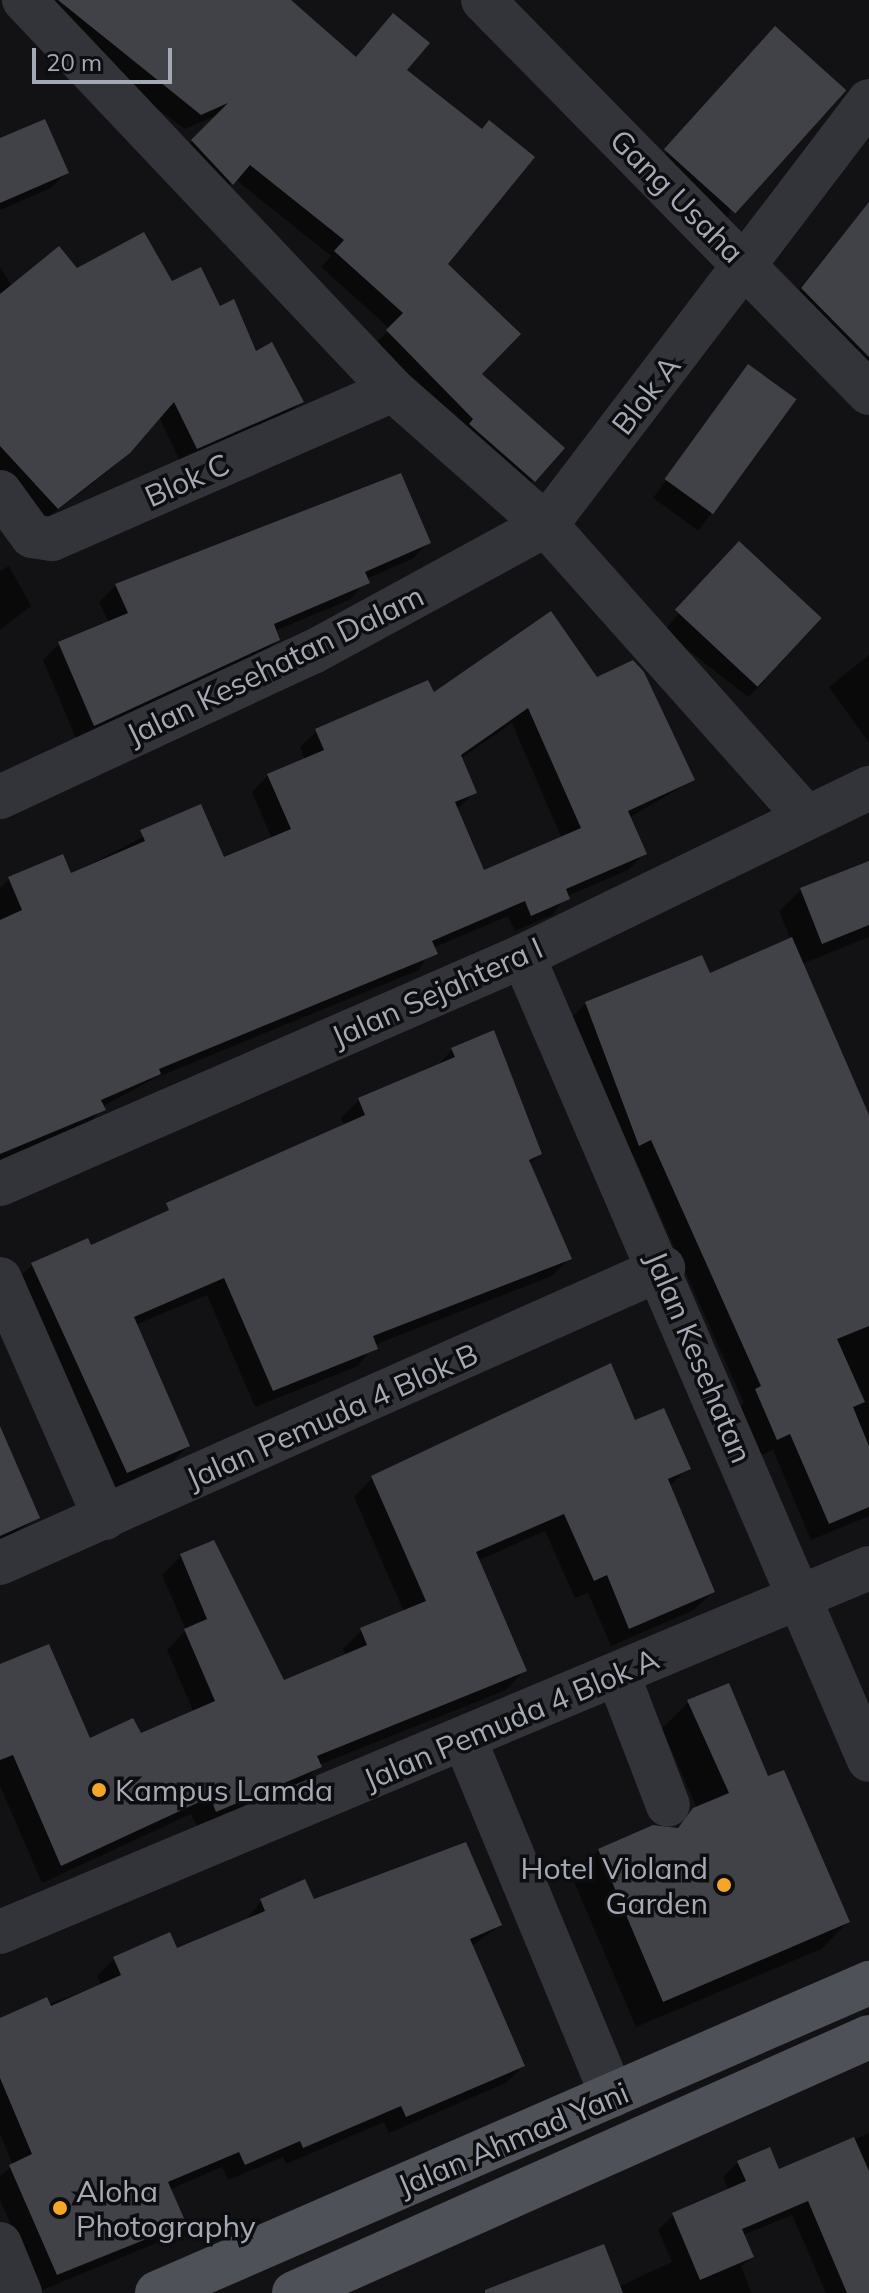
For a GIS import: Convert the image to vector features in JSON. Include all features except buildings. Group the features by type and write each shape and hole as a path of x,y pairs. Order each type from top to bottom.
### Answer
{"main road":[{"name":"Jalan Ahmad Yani","path":"157,2293 869,1983"},
{"name":"Jalan Ahmad Yani","path":"294,2293 867,2044"}],"street":[{"path":"24,0 393,390 546,525 805,816"},
{"name":"Gang Usaha","path":"483,0 869,393"},
{"path":"745,266 869,101"},
{"name":"Blok A","path":"546,525 745,266"},
{"name":"Blok C","path":"0,492 40,542 393,390"},
{"name":"Jalan Kesehatan Dalam","path":"0,797 313,652 546,525"},
{"name":"Jalan Sejahtera I","path":"0,1184 523,956 805,816 869,788"},
{"name":"Jalan Kesehatan","path":"523,956 663,1268 869,1760"},
{"name":"Jalan Pemuda 4 Blok B","path":"0,1563 663,1268"},
{"path":"0,1279 105,1518"},
{"name":"Jalan Pemuda 4 Blok A","path":"0,1932 800,1600 869,1568"},
{"path":"618,1675 668,1805"},
{"path":"464,1738 612,2096"},
{"path":"0,2244 20,2293"}],"place":[{"name":"Kampus Lamda","path":"99,1790"},
{"name":"Hotel Violand Garden","path":"724,1885"},
{"name":"Aloha Photography","path":"60,2208"}]}
